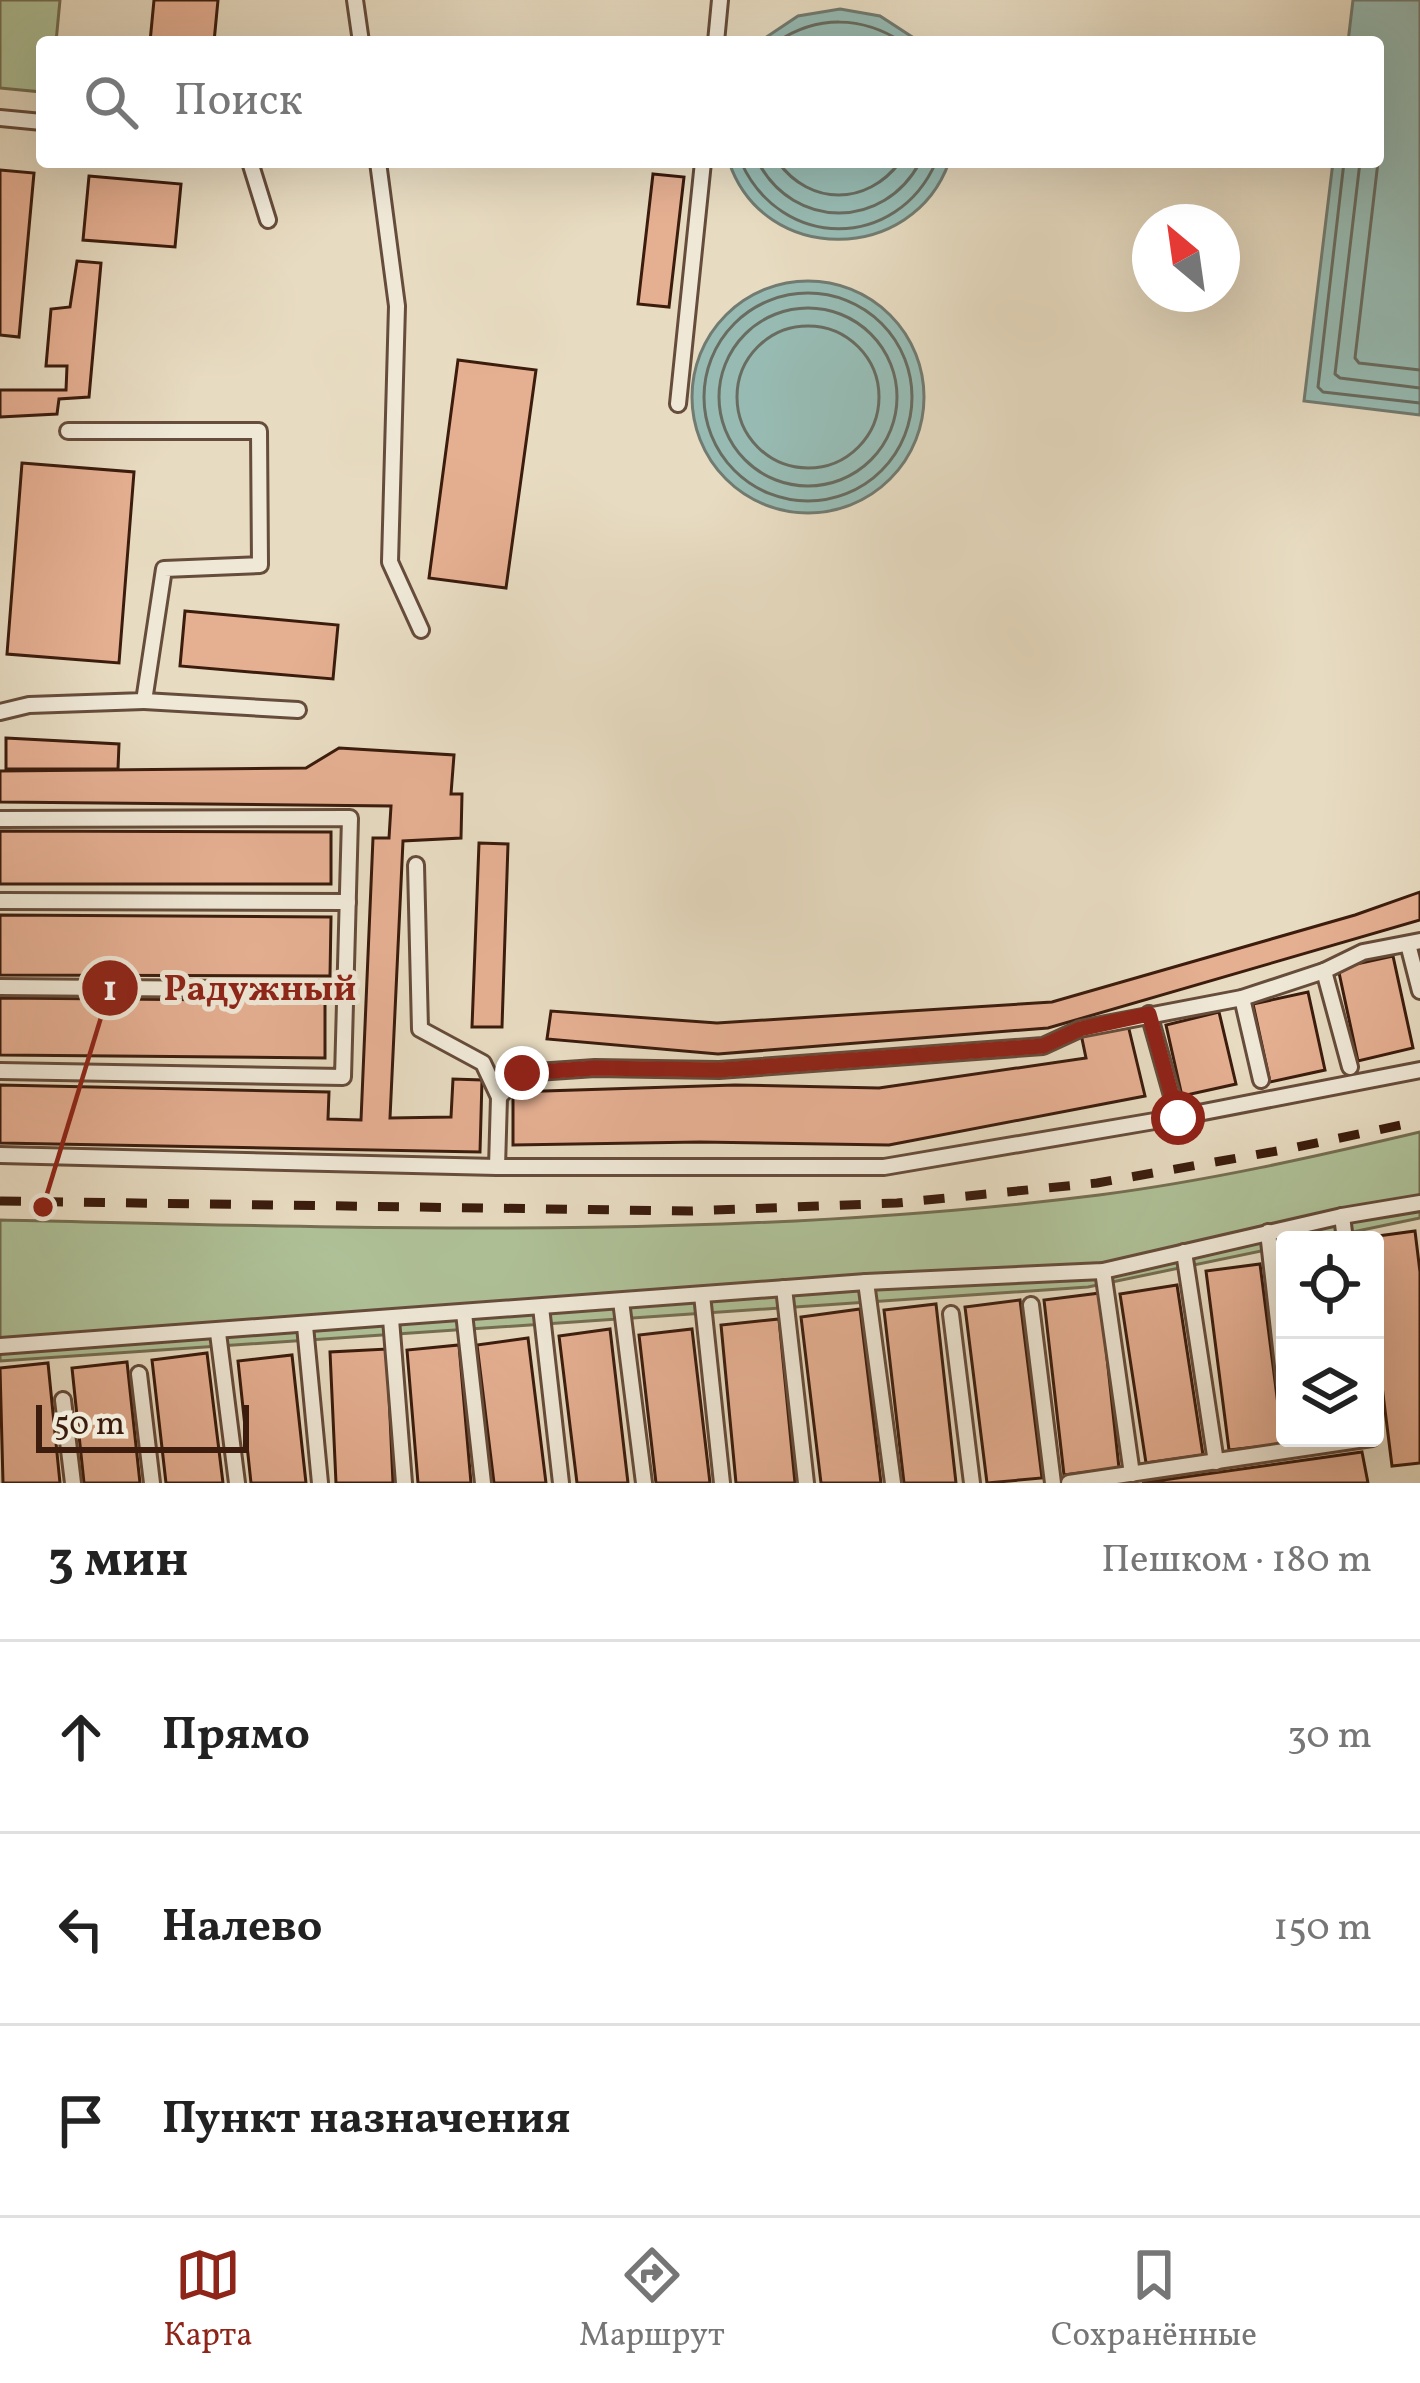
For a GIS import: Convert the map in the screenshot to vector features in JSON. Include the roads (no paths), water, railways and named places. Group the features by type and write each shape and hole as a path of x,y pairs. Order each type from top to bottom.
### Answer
{"lane":[{"path":"355,0 360,36"},
{"path":"717,36 720,0"},
{"path":"0,118 36,121"},
{"path":"252,168 268,220"},
{"path":"379,168 398,306 390,562 421,630"},
{"path":"678,404 702,168"},
{"path":"68,431 259,431 260,565 164,569 144,701"},
{"path":"0,712 29,705 144,701 298,710"},
{"path":"0,819 350,818 343,1077 0,1071"},
{"path":"416,865 420,1029 483,1063 499,1097 497,1167"},
{"path":"0,901 348,902"},
{"path":"499,1097 522,1073 595,1068 719,1070 1043,1046 1080,1029 1242,998 1324,971 1363,952 1414,942 1420,991"},
{"path":"1324,971 1350,1066"},
{"path":"0,987 345,990"},
{"path":"1242,998 1261,1080"},
{"path":"1149,1014 1178,1118"},
{"path":"0,1156 497,1167 884,1167 1178,1118 1420,1070"},
{"path":"0,1346 866,1282 1103,1271 1342,1216 1420,1203"},
{"path":"1342,1216 1344,1231"},
{"path":"1268,1232 1280,1339"},
{"path":"1184,1252 1216,1462"},
{"path":"1103,1271 1132,1474"},
{"path":"866,1282 893,1483"},
{"path":"784,1288 806,1483"},
{"path":"702,1295 722,1483"},
{"path":"621,1301 644,1483"},
{"path":"1031,1305 1053,1483"},
{"path":"542,1307 561,1483"},
{"path":"464,1313 483,1483"},
{"path":"951,1314 972,1483"},
{"path":"391,1319 404,1483"},
{"path":"305,1326 320,1483"},
{"path":"218,1333 237,1483"},
{"path":"139,1374 152,1483"},
{"path":"63,1400 73,1483"},
{"path":"1070,1483 1216,1462 1279,1447"}],"water":[{"path":"1353,0 1420,0 1420,415 1304,401 1332,168 1384,168 1384,36 1349,36"},
{"path":"840,9 880,16 911,36 768,36 798,16"},
{"path":"732,168 946,168 931,196 904,220 873,234 839,239 804,235 773,220 747,196"},
{"path":"808,281 852,290 890,315 915,353 924,397 915,441 890,479 852,504 808,513 764,504 726,479 701,441 692,397 701,353 726,315 764,290"}],"railway":[{"path":"0,1201 690,1211 897,1203 1097,1183 1420,1121"}],"place":[{"name":"Радужный","path":"43,1207"}]}
